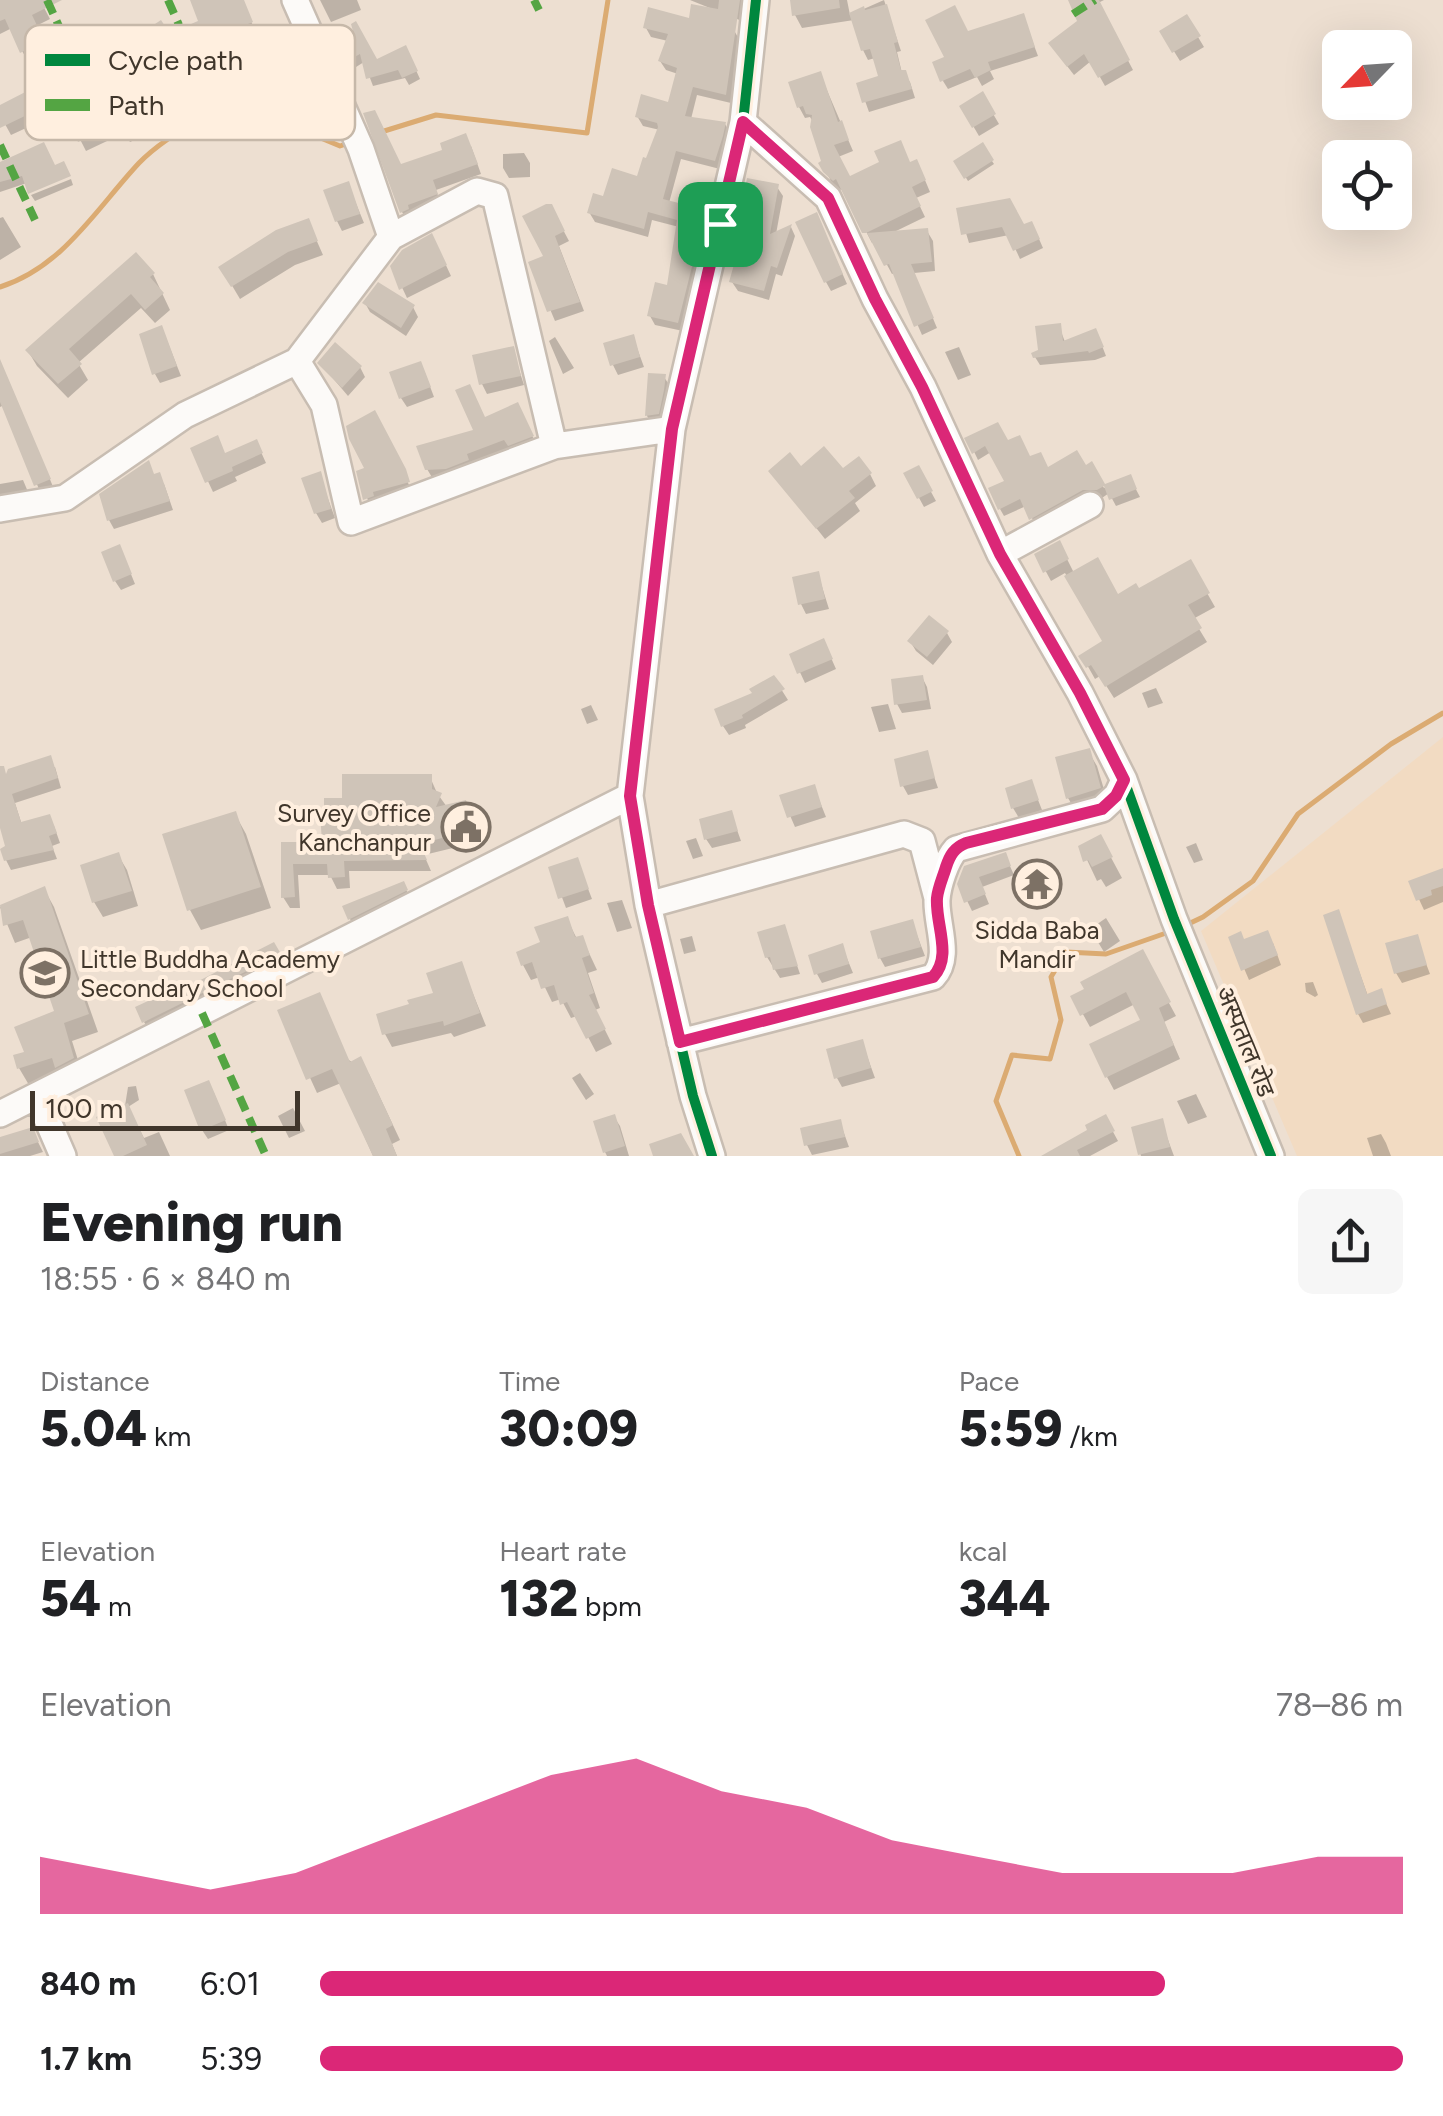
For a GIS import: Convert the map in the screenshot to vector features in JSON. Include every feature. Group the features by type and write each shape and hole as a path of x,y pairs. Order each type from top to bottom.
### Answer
{"street":[{"path":"295,0 306,25"},
{"path":"712,1156 648,905 630,796 672,429 743,122 756,0"},
{"name":"अस्पताल रोड","path":"743,122 828,198 1000,554 1080,693 1124,780 1178,930 1271,1156"},
{"path":"355,135 391,237"},
{"path":"0,509 64,498 185,414 297,361 391,237 477,191 496,196 554,446"},
{"path":"297,361 324,405 350,522 554,446 672,429"},
{"path":"1000,554 1090,505"},
{"path":"937,898 950,856 960,845 1102,809 1116,796 1124,780"},
{"path":"0,1114 630,796"},
{"path":"648,905 904,834 922,841 937,898 943,957 933,977 680,1042"},
{"path":"37,1096 63,1156"}],"shaded area":[{"path":"1443,737 1443,1156 1297,1156 1201,931"}],"building":[{"path":"0,0 62,0 32,15 37,25 25,25 25,53 20,53 5,19 0,21"},
{"path":"190,0 244,0 253,22 191,25 198,21"},
{"path":"719,0 740,0 726,95 693,87 685,116 726,122 723,136 715,161 676,151 663,199 706,210 678,323 647,316 655,282 667,285 677,220 648,212 644,229 587,213 593,193 603,196 612,168 637,176 643,157 646,158 658,127 657,123 635,117 641,94 668,102 677,68 658,61 668,34 643,28 648,7 689,18 691,4 718,9"},
{"path":"790,0 839,0 840,8 792,16"},
{"path":"1068,0 1099,0 1130,60 1098,78 1084,54 1067,67 1048,43 1077,21"},
{"path":"887,4 901,70 906,70 912,89 862,103 856,83 878,76 870,49 861,51 849,13 864,6 865,10"},
{"path":"955,5 968,31 1024,13 1035,47 988,62 991,70 975,78 970,69 940,82 932,62 944,57 925,20"},
{"path":"1187,14 1201,36 1172,53 1159,31"},
{"path":"356,21 377,59 406,45 418,71 402,78 398,70 366,79 360,54 355,57 355,25 351,24"},
{"path":"821,71 838,122 842,120 849,140 834,145 850,176 879,162 874,151 901,140 910,162 917,159 926,180 912,187 921,206 866,233 862,233 836,179 833,181 818,163 821,161 810,127 812,115 806,114 803,106 797,108 788,82"},
{"path":"983,91 996,114 972,128 959,106"},
{"path":"25,92 25,116 0,128 0,105"},
{"path":"375,110 401,164 442,150 440,143 466,133 478,164 433,180 438,194 408,205 409,209 400,213 363,113"},
{"path":"44,142 55,165 64,161 71,176 28,194 22,176 0,182 0,162"},
{"path":"983,142 994,160 964,179 953,161"},
{"path":"747,178 779,184 770,234 792,224 777,268 771,266 764,291 729,282 737,254 732,253 742,223"},
{"path":"349,181 360,214 335,222 323,190"},
{"path":"1010,198 1024,224 1032,221 1040,239 1013,251 1002,227 961,235 956,208"},
{"path":"552,204 565,231 555,236 580,302 547,312 528,262 543,256 522,216"},
{"path":"817,212 843,274 824,283 795,222"},
{"path":"309,218 318,241 288,252 231,287 218,267 276,230"},
{"path":"928,228 932,262 911,264 934,318 914,327 889,264 884,266 867,233"},
{"path":"432,233 447,265 399,290 390,266 402,250"},
{"path":"136,252 155,273 150,277 164,293 145,310 131,294 69,349 82,364 58,384 25,350"},
{"path":"378,282 415,305 401,328 362,303"},
{"path":"1061,323 1063,341 1096,328 1104,347 1089,353 1033,358 1031,353 1038,350 1035,326"},
{"path":"162,325 177,366 152,375 139,334"},
{"path":"634,334 640,357 610,366 603,343"},
{"path":"335,342 362,366 342,388 317,363"},
{"path":"514,346 521,376 479,385 472,355"},
{"path":"0,359 51,479 34,486 0,402"},
{"path":"421,361 431,387 399,399 389,372"},
{"path":"648,373 666,374 659,414 645,416"},
{"path":"470,384 485,417 518,402 534,436 508,446 504,440 467,454 469,460 446,469 425,470 416,446 473,430 455,390"},
{"path":"375,410 410,482 373,492 374,496 363,500 356,471 364,468 346,426"},
{"path":"998,422 1008,440 1020,435 1030,456 1041,452 1048,467 1077,450 1086,465 1092,461 1105,484 1131,474 1137,489 1109,500 1104,486 1083,490 1029,520 1020,499 998,510 988,488 1004,481 985,446 972,454 964,438"},
{"path":"218,435 225,453 257,439 263,453 205,483 190,448"},
{"path":"824,446 843,468 859,456 872,473 849,491 855,498 816,529 768,471 790,452 801,466"},
{"path":"149,460 154,474 160,472 170,501 107,521 99,494"},
{"path":"919,465 933,491 917,499 903,473"},
{"path":"321,471 331,509 314,514 301,478"},
{"path":"1060,540 1069,559 1043,573 1034,554"},
{"path":"120,544 132,574 113,582 101,552"},
{"path":"1098,557 1118,594 1136,583 1139,588 1191,559 1210,593 1188,605 1202,628 1105,687 1091,665 1086,668 1078,656 1102,641 1064,576"},
{"path":"819,571 825,599 798,605 792,577"},
{"path":"929,615 949,631 927,657 907,641"},
{"path":"824,638 833,659 797,674 789,654"},
{"path":"774,675 785,689 742,715 743,718 721,727 714,709 752,693 749,689"},
{"path":"923,675 927,700 894,705 891,679"},
{"path":"1090,748 1101,788 1066,799 1055,757"},
{"path":"928,750 935,778 900,787 894,759"},
{"path":"51,755 58,778 12,794 21,822 50,814 57,833 49,836 54,850 4,861 0,849 5,846 0,828 0,766 4,766 6,774 8,769"},
{"path":"342,774 432,774 432,789 442,793 436,807 466,800 470,816 449,821 453,835 420,844 427,860 344,861 345,877 328,878 327,864 293,864 295,897 281,898 281,842 322,842 320,812 324,812 324,798 342,798"},
{"path":"1032,779 1039,800 1011,809 1005,788"},
{"path":"815,784 822,807 787,818 779,795"},
{"path":"732,810 738,831 704,840 699,819"},
{"path":"236,811 261,887 187,911 162,834"},
{"path":"1101,834 1113,857 1092,867 1088,860 1083,862 1078,846"},
{"path":"119,852 132,891 92,903 80,865"},
{"path":"1006,852 1011,866 979,877 986,894 964,903 957,884 964,866"},
{"path":"578,857 589,889 558,899 548,867"},
{"path":"1443,868 1443,886 1416,901 1408,881"},
{"path":"404,881 408,890 348,920 342,906"},
{"path":"45,886 89,1014 64,1023 74,1058 55,1068 52,1058 17,1069 13,1055 24,1052 14,1027 54,1011 23,920 3,926 0,905"},
{"path":"1339,909 1367,994 1382,988 1387,1004 1356,1015 1323,915"},
{"path":"568,916 575,937 583,935 590,955 582,958 594,993 589,995 606,1029 586,1039 567,1002 560,1005 554,985 541,989 532,962 521,966 516,952 540,942 534,927"},
{"path":"913,919 921,947 878,959 870,931"},
{"path":"785,924 798,966 773,970 757,932"},
{"path":"1268,930 1278,955 1241,971 1228,937 1241,931 1244,939"},
{"path":"1418,934 1427,965 1394,974 1385,943"},
{"path":"274,942 281,954 142,1023 135,1007 187,983 189,986"},
{"path":"843,943 849,964 814,975 808,955"},
{"path":"1143,949 1171,1002 1159,1008 1174,1045 1105,1078 1089,1044 1140,1020 1126,992 1080,1016 1070,996 1084,989 1080,982"},
{"path":"462,961 480,1013 444,1026 443,1021 382,1035 376,1014 433,993 426,973"},
{"path":"320,992 350,1062 361,1056 393,1125 386,1129 397,1156 373,1156 332,1069 306,1080 277,1010"},
{"path":"863,1039 871,1068 834,1079 826,1049"},
{"path":"209,1080 226,1120 200,1131 184,1090"},
{"path":"128,1103 147,1145 114,1156 96,1117"},
{"path":"615,1114 625,1146 603,1153 593,1121"},
{"path":"1106,1114 1115,1131 1077,1150 1080,1156 1041,1156 1087,1130 1085,1125"},
{"path":"1163,1118 1170,1147 1138,1155 1131,1127"},
{"path":"841,1119 845,1137 804,1146 800,1128"},
{"path":"33,1127 39,1142 0,1154 0,1137"},
{"path":"681,1133 694,1156 653,1156 649,1144"}],"waterway":[{"path":"381,132 436,115 587,133 608,0"},
{"path":"0,287 22,278 60,251 166,140"},
{"path":"326,140 340,146 352,142"},
{"path":"1184,926 1253,881 1298,814 1391,744 1443,713"},
{"path":"1019,1156 996,1101 1012,1055 1050,1059 1061,1020 1051,977 1066,952 1106,954 1169,932"}],"marked path":[{"path":"47,0 58,25"},
{"path":"168,0 179,25"},
{"path":"534,0 539,10"},
{"path":"1073,14 1095,0"},
{"path":"111,140 113,145"},
{"path":"0,145 35,220"},
{"path":"202,1013 266,1156"}],"cycle path":[{"path":"712,1156 693,1096 648,905 630,796 672,429 743,122 756,0"},
{"path":"743,122 828,198 875,299 923,387 1000,554 1080,693 1124,780 1174,919 1271,1156"}],"place":[{"name":"Survey Office Kanchanpur","path":"466,827"},
{"name":"Sidda Baba Mandir","path":"1037,884"},
{"name":"Little Buddha Academy Secondary School","path":"45,973"}],"route":[{"path":"743,122 828,198 1000,554 1080,693 1124,780 1110,804 1102,809 956,848 937,898 943,957 933,977 680,1042 648,905 630,796 672,429 720,224 743,122"}]}
